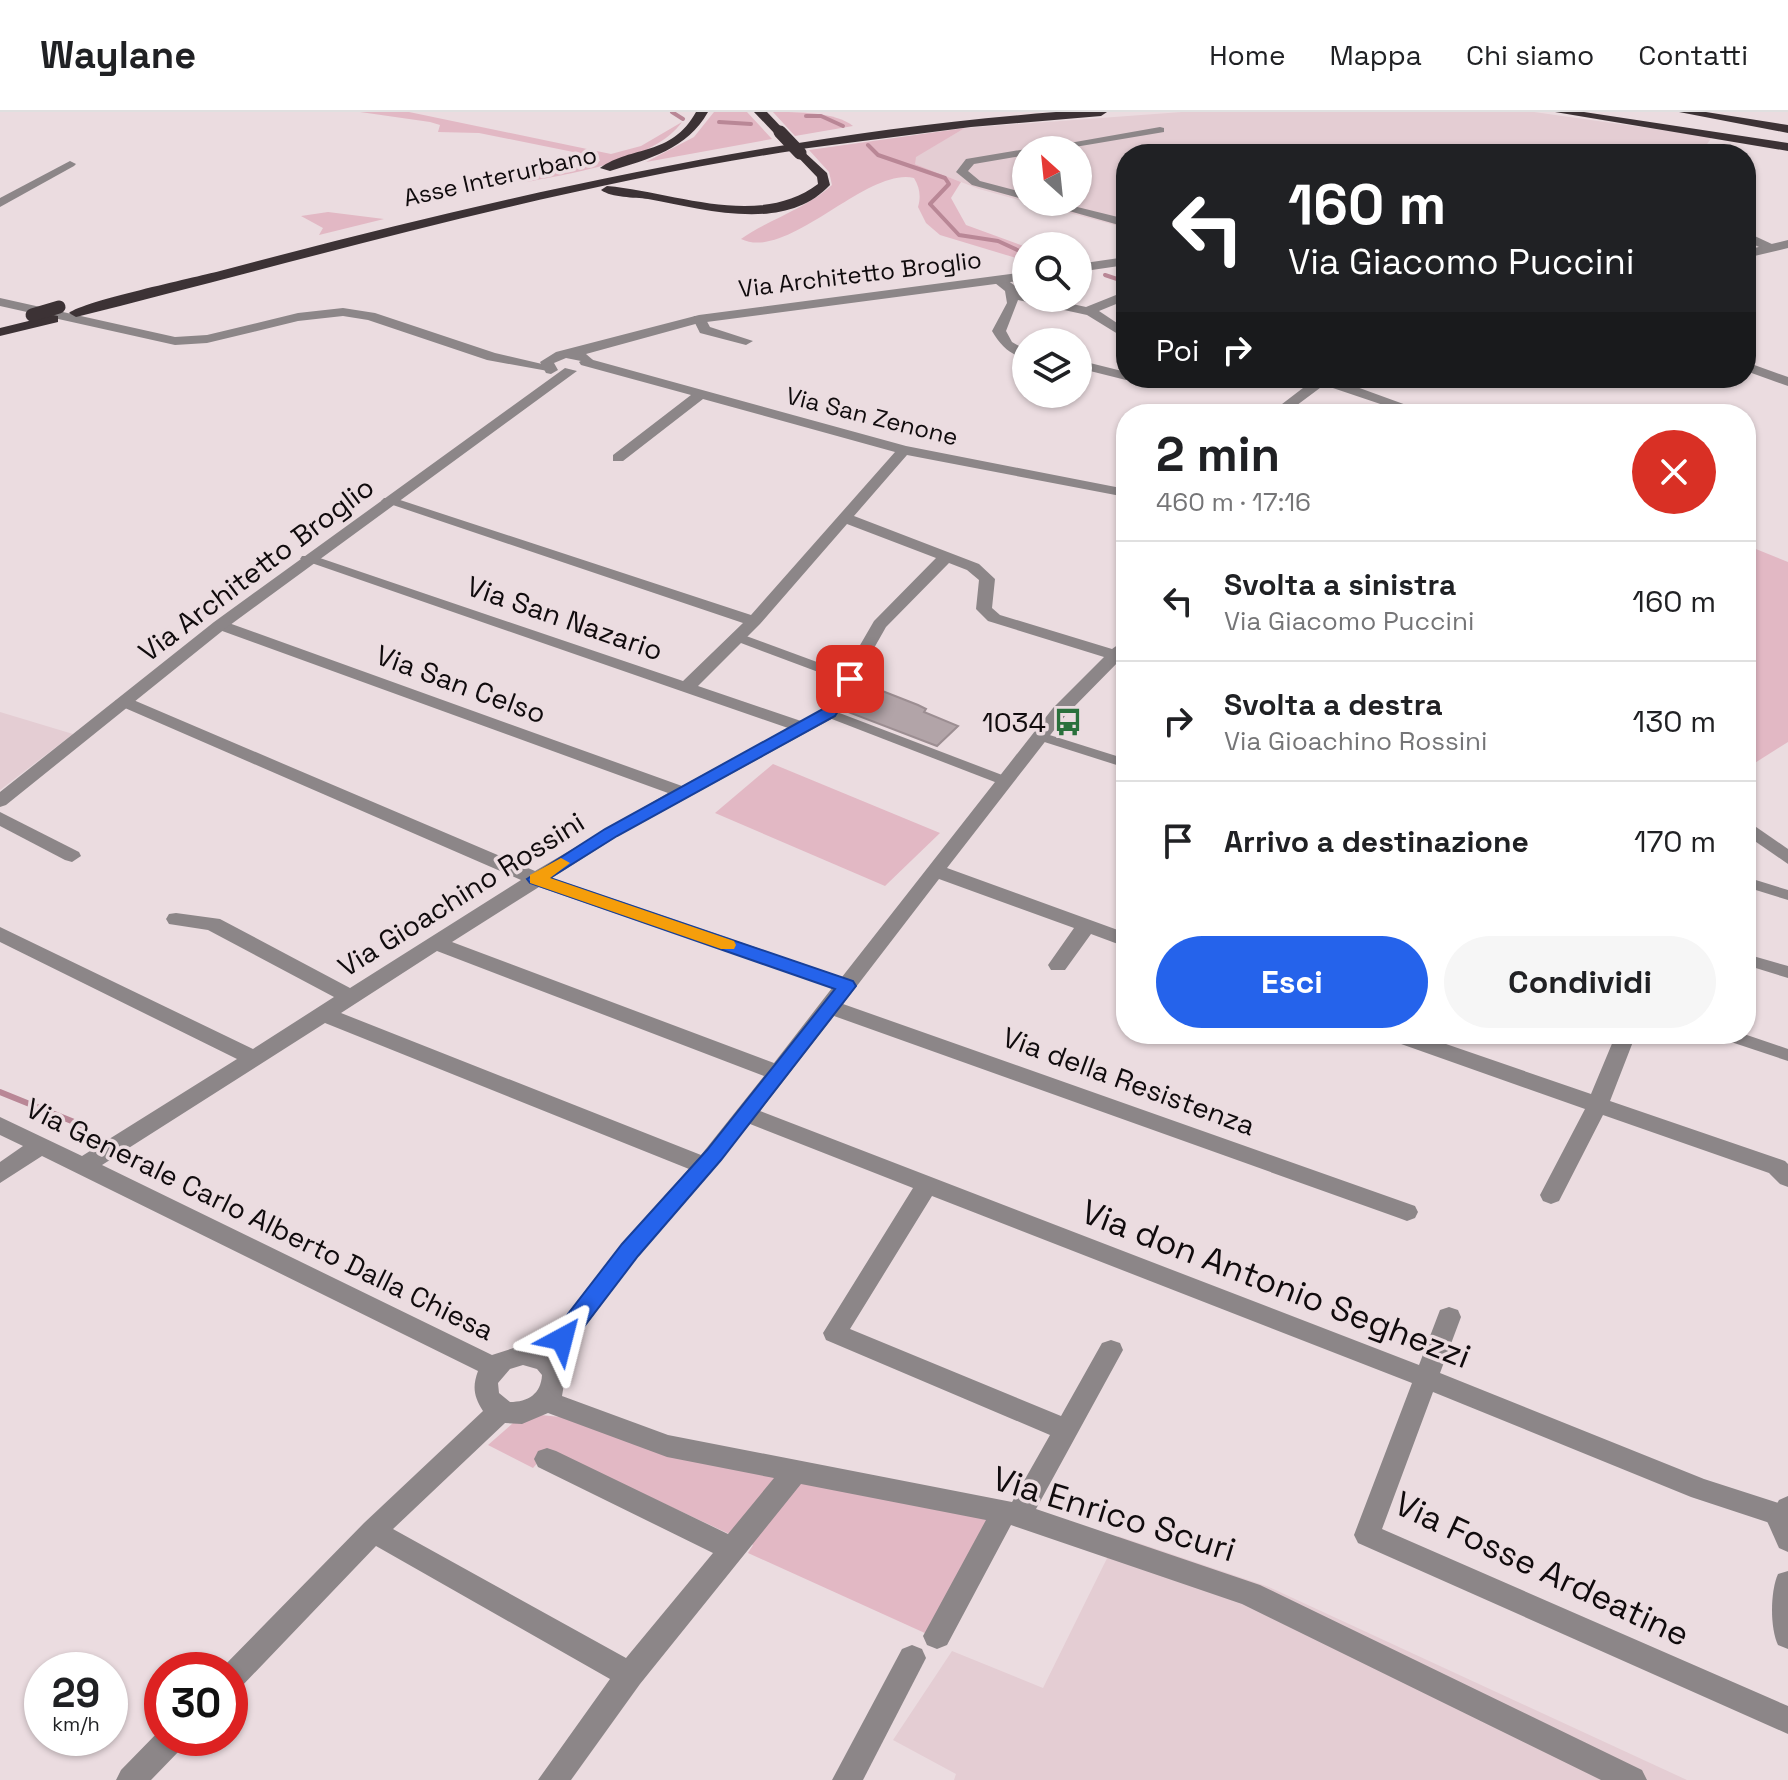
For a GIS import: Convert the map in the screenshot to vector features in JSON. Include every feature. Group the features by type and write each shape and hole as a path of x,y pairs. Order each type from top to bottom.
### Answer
{"highway":[{"path":"568,180 645,156 670,144 694,125 702,112"},
{"path":"546,194 636,191 688,203 741,210 783,206 821,189 825,181 760,112"},
{"name":"Asse Interurbano","path":"0,332 56,313 568,180 838,132 1018,112"},
{"path":"688,203 673,188 681,174 744,155 926,129 1101,112"},
{"path":"1561,112 1615,117 1788,144"},
{"path":"1608,112 1788,144"},
{"path":"1685,112 1788,132"},
{"path":"1669,114 1788,132"},
{"name":"Asse Interurbano","path":"0,323 32,315 76,313 546,194 744,155"}],"street":[{"path":"1092,141 1160,130"},
{"path":"1012,154 970,161 962,172 976,183 1012,193"},
{"path":"0,203 70,164"},
{"path":"1092,214 1116,220"},
{"path":"1756,241 1770,248"},
{"path":"1756,252 1788,244"},
{"path":"1092,266 1116,262"},
{"name":"Via Architetto Broglio","path":"0,801 220,625 389,501 549,370 579,363 607,345 650,330 699,319 1012,278"},
{"path":"999,280 1010,292 1013,303 999,331 1012,348"},
{"path":"1092,309 1116,299"},
{"path":"0,302 175,341 207,339 298,317 343,312 370,316 509,361 549,370 579,363"},
{"path":"1090,312 1116,329"},
{"name":"Via Architetto Broglio","path":"699,319 705,330 746,341"},
{"name":"Via San Zenone","path":"579,363 611,369 904,450 1116,491"},
{"path":"1092,368 1116,374"},
{"path":"1756,370 1788,382"},
{"path":"1289,404 1311,388"},
{"path":"1343,388 1379,404"},
{"path":"618,458 701,394"},
{"path":"687,687 754,621 847,519 904,450"},
{"path":"389,501 754,621"},
{"path":"847,519 973,567 987,579 984,609 994,618 1116,656"},
{"path":"947,557 909,592 871,636 835,706 1005,781"},
{"name":"Via San Nazario","path":"308,559 804,728"},
{"name":"Via San Celso","path":"220,625 684,793"},
{"path":"738,637 850,679"},
{"path":"545,1361 630,1250 705,1166 1059,712 1116,661"},
{"path":"124,701 536,879 847,986"},
{"name":"Via Gioachino Rossini","path":"85,1165 611,832 804,728 835,706"},
{"path":"1040,736 1116,761"},
{"path":"0,818 72,856"},
{"path":"1756,834 1788,858"},
{"path":"936,871 1116,936"},
{"path":"1756,885 1788,895"},
{"path":"176,919 213,924 350,997"},
{"path":"1058,965 1087,925"},
{"path":"0,934 254,1058"},
{"path":"435,943 778,1073"},
{"path":"1756,962 1788,972"},
{"name":"Via della Resistenza","path":"830,1007 1407,1212"},
{"path":"323,1014 705,1166"},
{"path":"1423,1044 1782,1172"},
{"path":"1551,1195 1598,1104 1622,1044"},
{"path":"1755,1044 1788,1055"},
{"name":"Via don Antonio Seghezzi","path":"746,1114 1786,1521"},
{"name":"Via Generale Carlo Alberto Dalla Chiesa","path":"0,1125 493,1367"},
{"path":"0,1174 41,1145"},
{"path":"926,1186 835,1333 1066,1430"},
{"path":"1425,1378 1449,1317"},
{"path":"937,1636 1066,1430 1111,1350"},
{"path":"523,1355 545,1361 554,1372 555,1384 546,1401 526,1412 500,1411 487,1401 483,1388 493,1367 523,1355"},
{"name":"Via Fosse Ardeatine","path":"1425,1378 1367,1535 1788,1720"},
{"name":"Via Enrico Scuri","path":"546,1401 667,1446 1012,1514 1250,1594 1632,1780"},
{"path":"248,1660 373,1531 500,1411"},
{"path":"547,1459 734,1550"},
{"path":"553,1780 630,1675 794,1473"},
{"path":"373,1531 630,1675"},
{"path":"1788,1583 1788,1636"},
{"path":"847,1780 912,1658"},
{"path":"131,1780 154,1756"}],"shaded area":[{"path":"360,112 409,112 611,154 641,146 682,122 652,147 633,156 527,182 521,180 600,161 598,157 479,133 438,132 440,125 430,122"},
{"path":"714,112 747,112 772,139 646,162 694,137"},
{"path":"773,112 827,115 853,126 795,136"},
{"path":"1182,112 1534,112 1712,137 1707,144 1116,144 1116,225 1081,216 1092,216 1092,136 1012,136 1012,198 915,164 915,157 965,128"},
{"path":"965,128 916,157 915,164 961,182 951,198 966,225 1012,242 1012,257 940,235 926,223 918,207 919,192 914,178 895,178 873,186 781,238 760,243 741,239 812,200 832,185 829,172 809,150"},
{"path":"328,212 384,219 319,235 323,228 301,216"},
{"path":"1756,549 1788,562 1788,742 1756,762"},
{"path":"0,712 73,734 0,790"},
{"path":"773,764 940,833 885,886 715,813"},
{"path":"541,1415 570,1418 992,1520 927,1634 748,1553 753,1545 549,1450 533,1468 488,1445 513,1423"},
{"path":"1118,1536 1269,1587 1687,1780 954,1780 956,1774 893,1740 952,1651 1043,1688"}],"building":[{"path":"867,685 918,705 926,709 924,712 958,726 937,746 848,712 862,699 853,696"}],"waterway":[{"path":"672,112 683,119"},
{"path":"806,116 821,116 843,126"},
{"path":"719,122 751,124"},
{"path":"868,145 878,155 945,178 949,184 930,204 959,235 998,241 1012,248"},
{"path":"1105,275 1116,279"},
{"path":"0,1092 84,1126"}],"slow traffic":[{"path":"561,863 536,879 727,945"}],"place":[{"name":"1034","path":"1068,722"}],"route":[{"path":"562,1339 630,1250 714,1155 847,986 536,879 611,832 772,747 829,713 850,679"}]}
